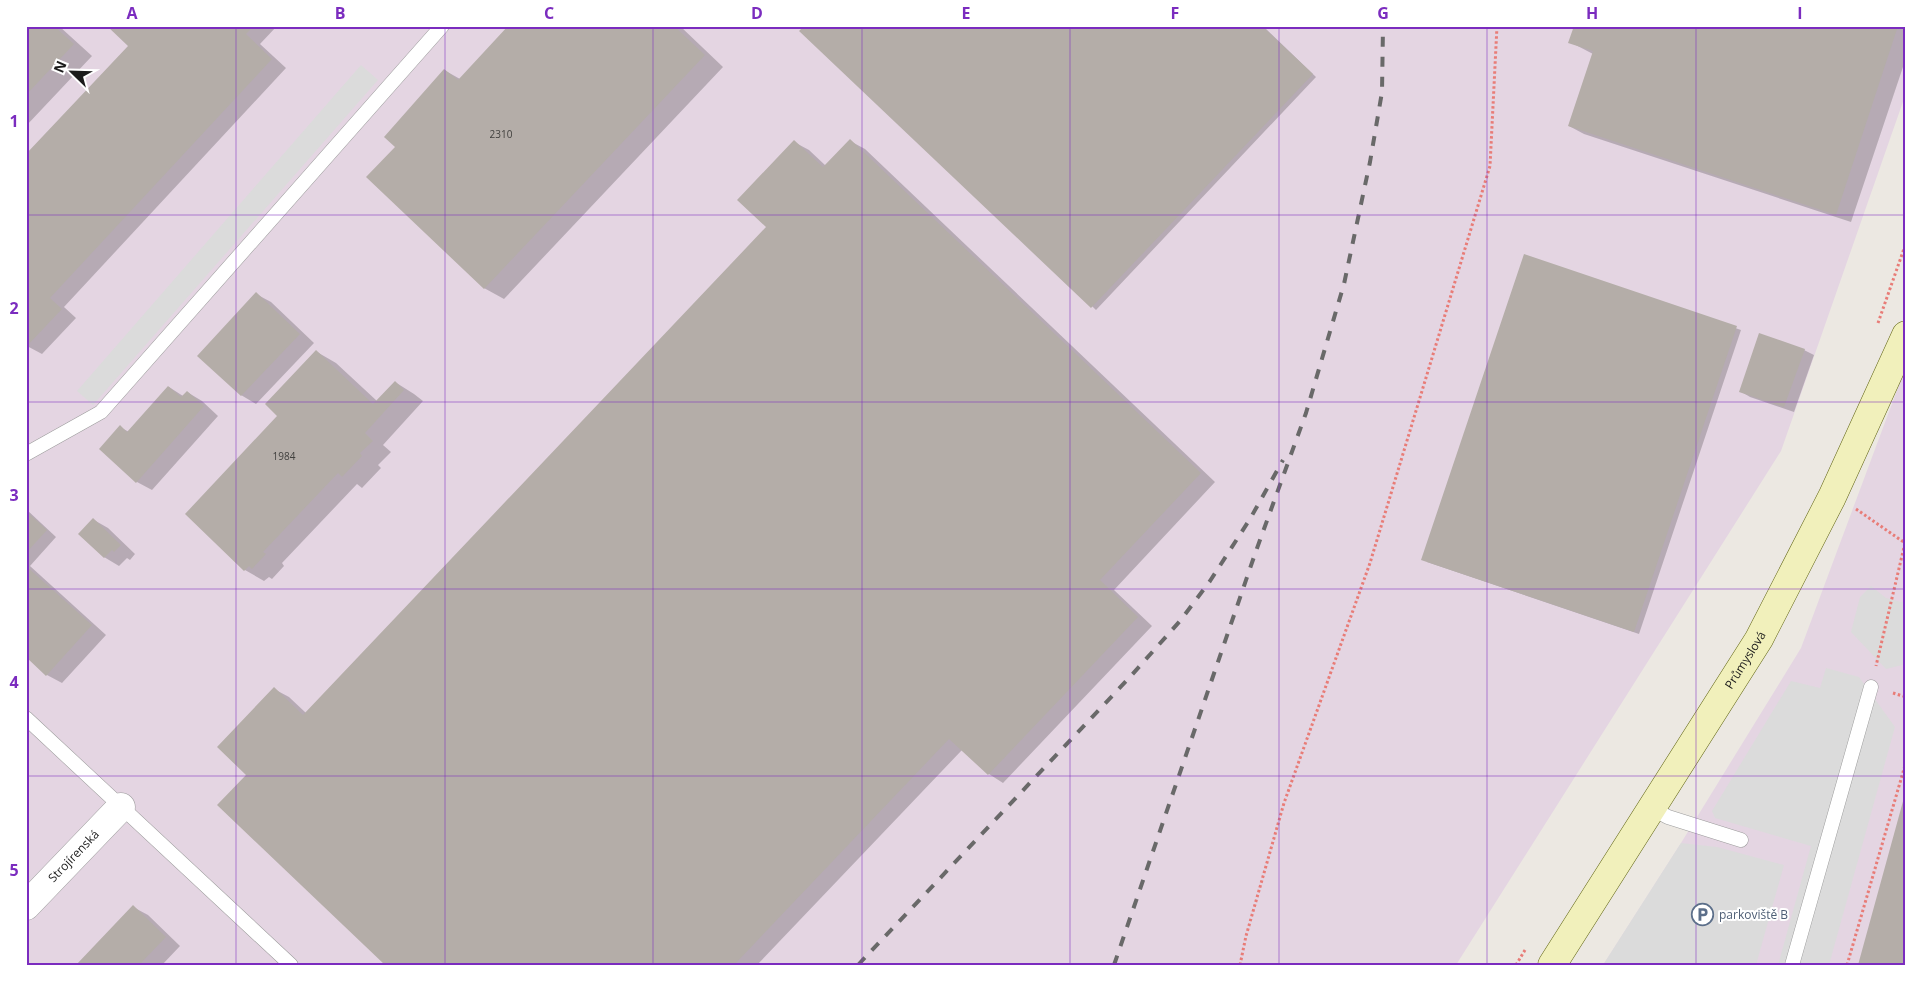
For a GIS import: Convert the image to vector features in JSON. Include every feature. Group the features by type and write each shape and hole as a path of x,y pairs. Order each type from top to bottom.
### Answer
{"main road":[{"name":"Průmyslová","path":"1552,965 1758,638 1815,532 1906,335"}],"street":[{"name":"Strojírenská","path":"26,906 121,807"}],"lane":[{"path":"26,454 101,412 442,26"},
{"path":"1792,965 1871,687"},
{"path":"26,718 291,965"},
{"path":"1651,808 1668,818 1741,840"}],"path":[{"path":"1240,965 1246,936 1284,804 1370,563 1490,166 1497,26"},
{"path":"1876,327 1906,243"},
{"path":"1856,509 1906,542 1871,687 1906,696"},
{"path":"1848,965 1906,762"},
{"path":"1516,965 1526,948"}],"shaded area":[{"path":"26,26 1906,26 1906,93 1781,451 1456,965 26,965"},
{"path":"361,65 378,80 93,405 77,391"},
{"path":"1906,366 1906,965 1603,965 1681,843 1801,648"},
{"path":"1871,586 1886,598 1901,602 1906,601 1906,664 1886,669 1851,632 1860,597"},
{"path":"1826,668 1859,677 1895,727 1829,965 1778,965 1811,846 1715,818 1712,811 1791,681 1820,688"},
{"name":"parkoviště B","path":"1681,843 1717,847 1784,865 1756,965 1603,965"}],"building":[{"path":"26,26 54,26 74,44 26,95"},
{"path":"107,26 254,26 246,34 272,59 50,298 62,309 26,347 26,154 128,46"},
{"path":"508,26 674,26 705,55 484,289 366,177 395,147 384,137 444,69 458,80"},
{"path":"804,26 1262,26 1313,74 1091,308 799,31"},
{"path":"1574,26 1898,26 1836,215 1568,126 1593,51 1568,43"},
{"path":"850,139 1201,473 1100,580 1138,617 988,775 949,739 734,965 385,965 217,805 246,775 217,747 274,687 303,715 766,227 737,200 794,140 823,167"},
{"path":"1524,254 1737,326 1634,632 1421,560"},
{"path":"256,292 300,334 241,396 197,356"},
{"path":"1759,333 1805,349 1784,407 1739,392"},
{"path":"316,350 373,404 395,381 404,390 365,433 373,441 360,453 362,456 342,477 338,473 263,552 266,554 252,569 249,566 244,571 185,514 277,416 265,404"},
{"path":"168,386 181,397 187,391 204,406 136,483 99,449 120,425 127,432"},
{"path":"26,511 47,530 26,553"},
{"path":"93,518 121,545 104,558 78,534"},
{"path":"26,566 92,625 46,676 26,657"},
{"path":"1905,794 1906,965 1858,965"},
{"path":"133,905 166,937 139,965 76,965"}],"railway":[{"path":"1114,965 1256,551 1306,413 1344,284 1370,162 1382,92 1383,26"},
{"path":"858,965 1130,677 1180,621 1210,581 1250,519 1283,460"}],"place":[{"name":"parkoviště B","path":"1703,915"}]}
